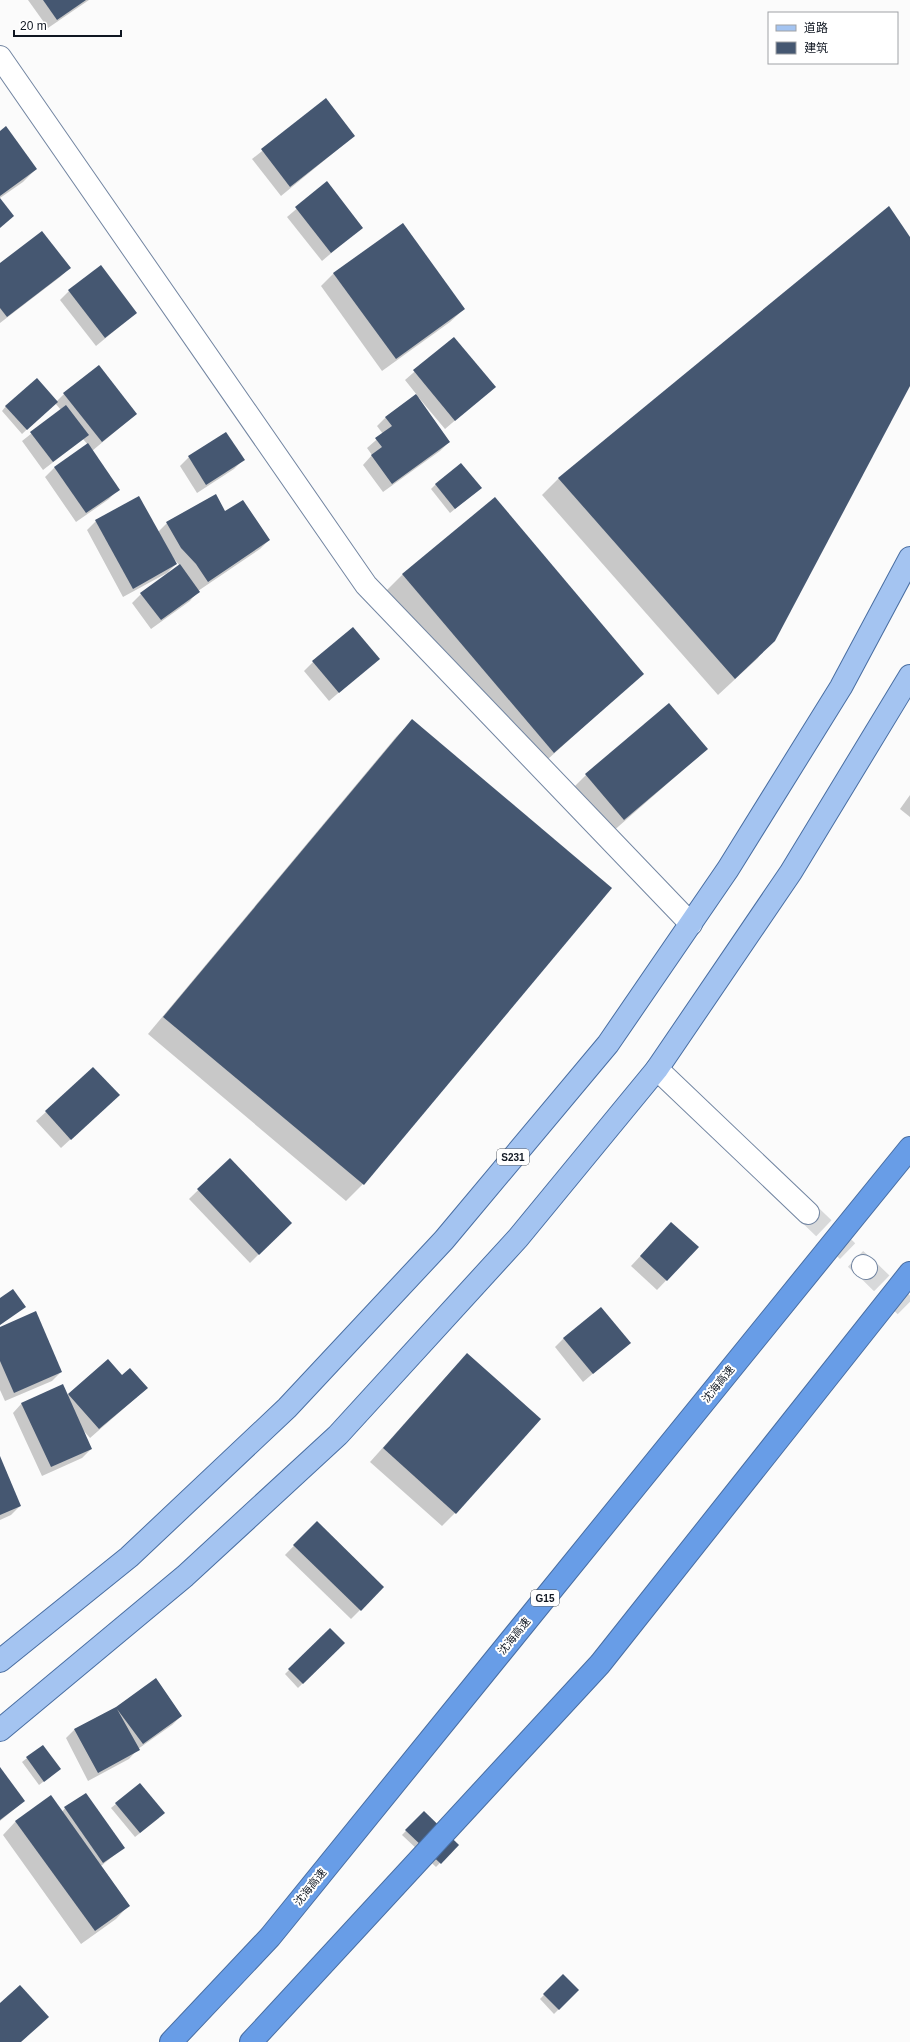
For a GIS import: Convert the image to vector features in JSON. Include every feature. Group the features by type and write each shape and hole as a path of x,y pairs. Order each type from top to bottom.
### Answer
{"highway":[{"name":"沈海高速","path":"171,2042 270,1937 910,1148"},
{"path":"251,2042 600,1664 910,1273"}],"main road":[{"name":"S231","path":"0,1661 140,1546 287,1408 444,1240 608,1044 728,869 841,687 910,558"},
{"path":"0,1730 185,1576 338,1435 518,1238 657,1069 791,872 910,676"}],"street":[{"path":"0,57 366,585 691,924"},
{"path":"657,1069 808,1213"}],"building":[{"path":"43,0 86,0 57,20"},
{"path":"326,98 355,136 290,187 261,149"},
{"path":"6,126 37,169 0,196 0,131"},
{"path":"327,181 363,228 331,253 295,207"},
{"path":"0,198 14,216 0,228"},
{"path":"889,206 910,237 910,386 775,641 735,679 558,478"},
{"path":"403,223 465,309 396,359 333,273"},
{"path":"42,231 71,268 7,317 0,308 0,263"},
{"path":"101,265 137,313 105,338 68,290"},
{"path":"454,337 496,387 455,421 413,370"},
{"path":"99,365 137,414 102,442 63,393"},
{"path":"37,378 58,402 27,430 5,406"},
{"path":"416,394 450,442 392,484 371,455 382,447 375,438 392,426 385,417"},
{"path":"66,405 89,435 53,462 30,432"},
{"path":"226,432 245,460 206,485 188,456"},
{"path":"88,443 120,490 86,513 54,467"},
{"path":"461,463 482,488 455,509 435,484"},
{"path":"216,494 225,511 243,500 270,540 208,582 196,564 181,548 166,522"},
{"path":"139,496 177,564 133,589 95,520"},
{"path":"495,497 644,674 554,753 402,574"},
{"path":"180,564 200,592 161,620 140,593"},
{"path":"353,627 380,659 339,693 312,661"},
{"path":"669,703 708,749 624,820 585,774"},
{"path":"412,719 612,888 364,1185 163,1017"},
{"path":"93,1067 120,1095 71,1140 45,1111"},
{"path":"230,1158 292,1223 259,1255 197,1189"},
{"path":"671,1222 699,1247 667,1281 640,1256"},
{"path":"13,1289 26,1307 0,1325 0,1298"},
{"path":"601,1307 631,1343 593,1374 563,1338"},
{"path":"36,1311 62,1372 14,1393 0,1361 0,1327"},
{"path":"467,1353 541,1419 456,1514 383,1448"},
{"path":"108,1359 122,1375 130,1368 148,1388 99,1429 68,1394"},
{"path":"63,1384 92,1449 51,1467 21,1403"},
{"path":"0,1456 21,1506 0,1515"},
{"path":"317,1521 384,1587 361,1611 293,1545"},
{"path":"330,1628 345,1643 303,1684 288,1669"},
{"path":"156,1678 182,1716 143,1744 117,1709 140,1750 98,1773 74,1729 116,1707"},
{"path":"43,1745 61,1769 44,1782 26,1757"},
{"path":"0,1767 25,1801 0,1820"},
{"path":"140,1783 165,1813 140,1833 115,1803"},
{"path":"86,1793 125,1848 103,1863 64,1807"},
{"path":"51,1795 130,1906 95,1931 15,1821"},
{"path":"424,1811 459,1845 441,1864 405,1830"},
{"path":"563,1974 579,1990 559,2010 543,1994"},
{"path":"20,1985 49,2017 21,2042 0,2042 0,2003"}],"tunnel":[{"path":"808,1213 863,1266"},
{"path":"866,1268 910,1311"}]}
